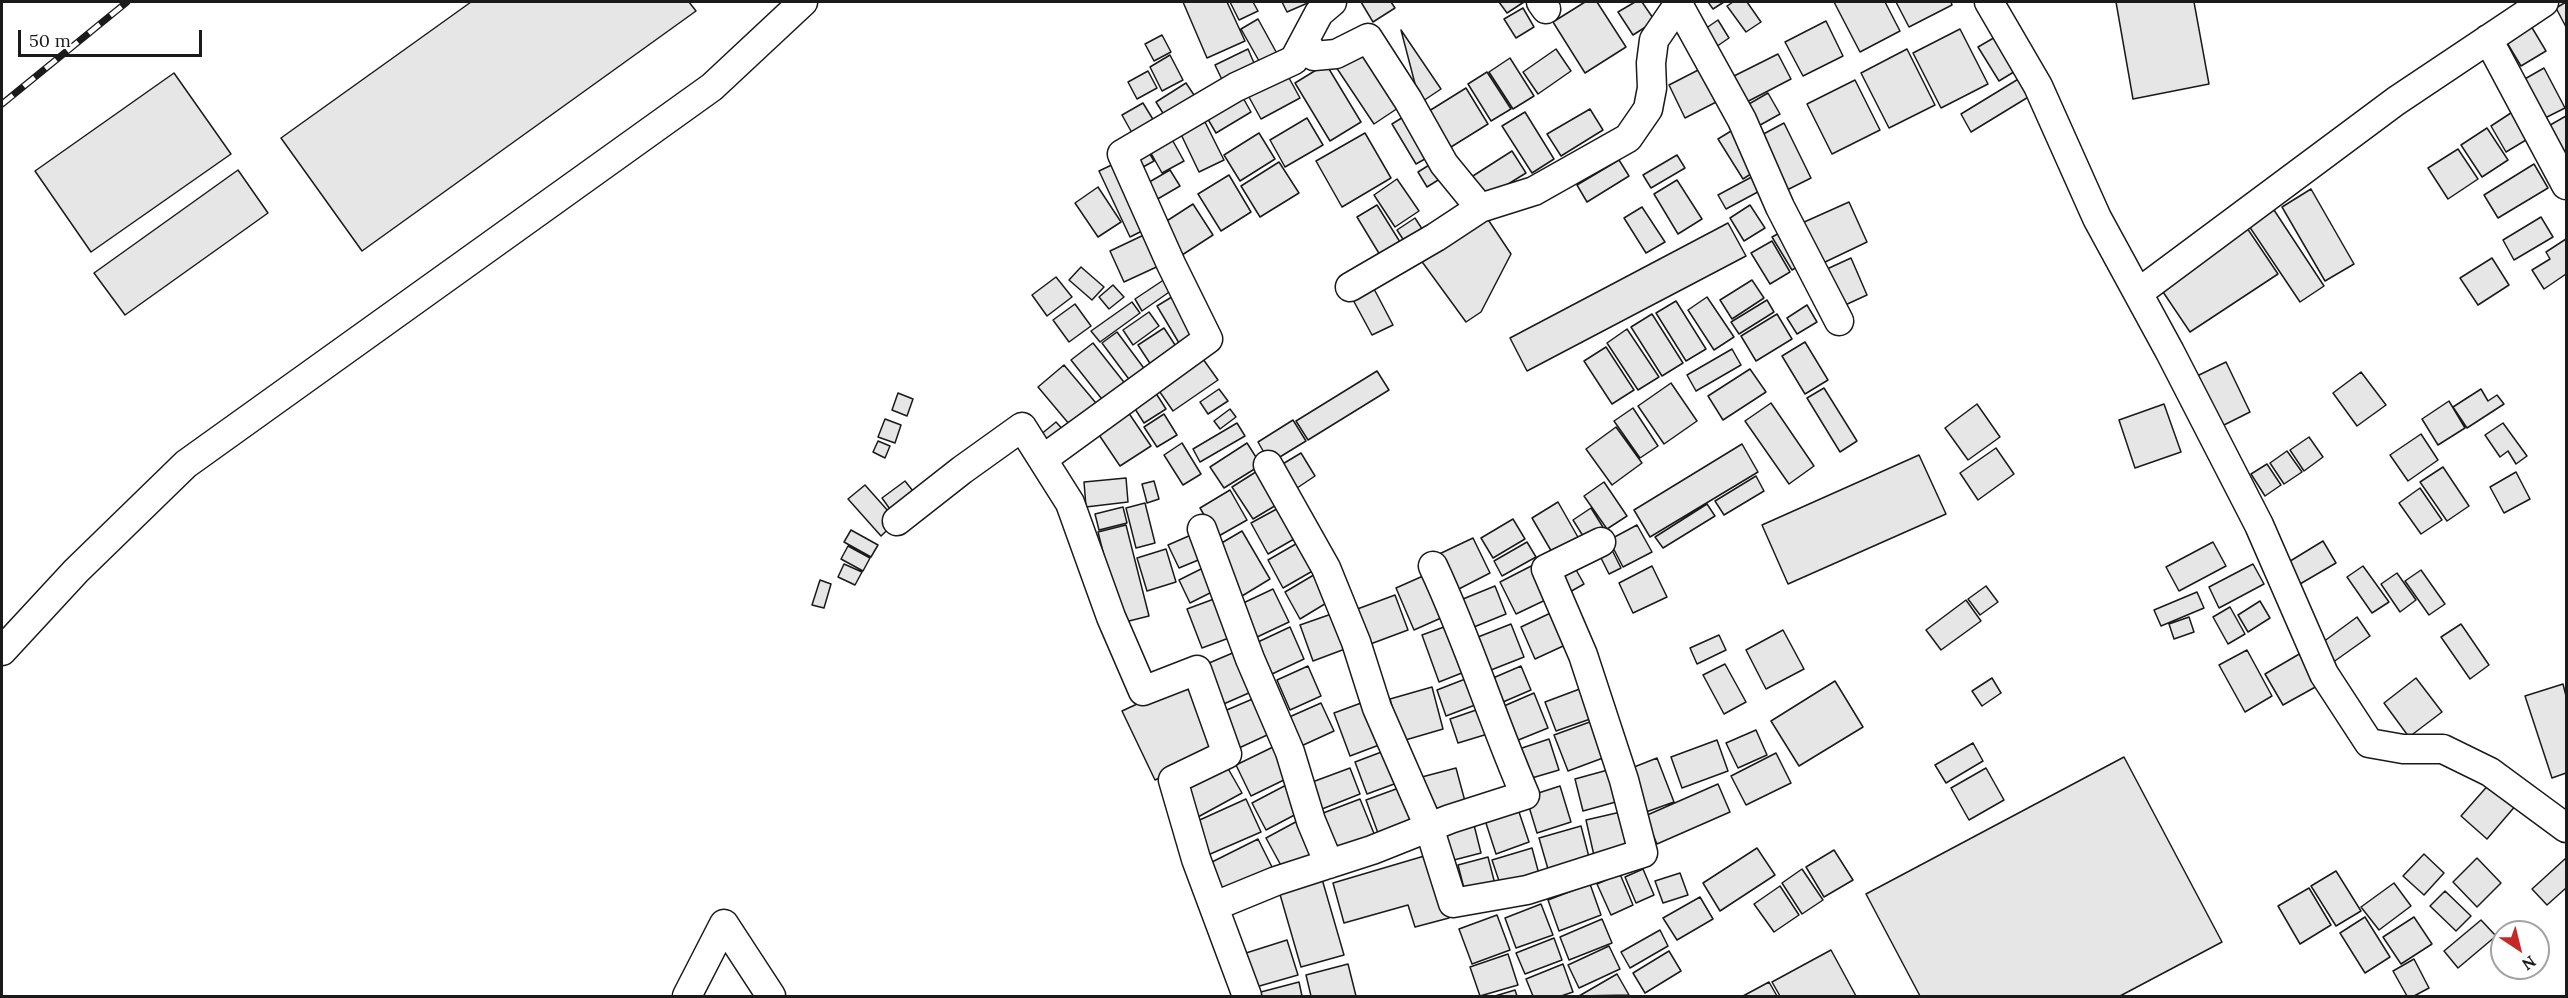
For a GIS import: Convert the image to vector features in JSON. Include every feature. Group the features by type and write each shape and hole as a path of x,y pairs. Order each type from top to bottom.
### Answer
{"street":[{"path":"2,651 76,571 186,464 712,87 803,2"},
{"path":"1043,459 1208,339 1171,264 1122,154 1236,87 1294,60 1319,13 1332,2"},
{"path":"1989,2 2038,86 2097,218 2259,525 2324,674 2369,743 2403,749 2444,749 2490,772 2566,828"},
{"path":"2138,292 2396,101 2544,2"},
{"path":"1350,287 1436,237 1480,208 1534,191 1628,138 1648,110 1652,88 1651,63 1654,40 1679,3 1742,120 1780,207 1839,321"},
{"path":"1305,40 1314,56 1336,54 1368,38 1408,100 1444,164 1480,208"},
{"path":"2488,39 2566,185"},
{"path":"897,521 962,470 1022,428 1070,503 1111,617 1143,691 1197,670 1209,699 1227,753 1173,780 1196,859 1247,996"},
{"path":"1268,465 1326,568 1356,642 1377,708 1429,827 1454,903 1527,890 1643,853 1624,780 1583,655 1546,569 1602,542"},
{"path":"1202,529 1250,659 1290,752 1311,821 1329,864"},
{"path":"1215,906 1276,881 1525,795 1433,566"},
{"path":"687,996 724,924 771,996"}],"building":[{"path":"471,2 689,2 696,11 362,251 281,138"},
{"path":"1183,2 1227,2 1245,41 1207,58"},
{"path":"1230,2 1253,2 1258,11 1239,20"},
{"path":"1282,2 1310,2 1287,12"},
{"path":"1361,2 1391,2 1395,8 1373,22"},
{"path":"1499,2 1524,2 1507,13"},
{"path":"1585,2 1597,2 1626,47 1585,73 1553,22"},
{"path":"1635,2 1642,2 1655,21 1633,35 1618,12"},
{"path":"1708,2 1724,2 1713,9"},
{"path":"1733,2 1747,2 1761,22 1746,32 1727,6"},
{"path":"1834,2 1885,2 1900,31 1860,52"},
{"path":"1896,2 1951,2 1952,5 1909,27"},
{"path":"2116,2 2194,2 2209,84 2133,99"},
{"path":"2566,2 2566,27 2556,8"},
{"path":"1523,8 1534,27 1516,38 1504,19"},
{"path":"1258,19 1280,59 1263,68 1241,29"},
{"path":"1718,20 1729,38 1710,51 1699,33"},
{"path":"1826,21 1843,56 1803,76 1785,42"},
{"path":"2528,21 2546,51 2521,66 2503,36"},
{"path":"1960,29 1988,84 1941,108 1913,53"},
{"path":"1401,30 1441,89 1420,103"},
{"path":"1162,35 1171,52 1154,61 1145,44"},
{"path":"1997,36 2017,70 1999,81 1978,47"},
{"path":"1364,43 1404,104 1374,124 1334,64"},
{"path":"1248,49 1257,70 1225,86 1215,65"},
{"path":"1556,49 1571,71 1538,94 1523,72"},
{"path":"1907,49 1935,105 1889,128 1861,73"},
{"path":"1778,54 1791,79 1739,106 1726,80"},
{"path":"1170,55 1183,80 1162,91 1150,67"},
{"path":"1510,58 1534,96 1513,109 1489,72"},
{"path":"1326,64 1361,122 1330,141 1295,83"},
{"path":"1708,65 1724,98 1685,118 1669,85"},
{"path":"1283,67 1300,98 1261,119 1244,88"},
{"path":"2544,68 2565,108 2543,119 2523,80"},
{"path":"1148,71 1157,88 1137,99 1128,82"},
{"path":"1487,72 1511,109 1491,121 1468,84"},
{"path":"174,73 231,154 91,252 35,171"},
{"path":"2020,78 2030,96 1971,132 1961,114"},
{"path":"1855,80 1880,130 1832,154 1807,104"},
{"path":"1186,83 1196,98 1166,118 1156,102"},
{"path":"1466,88 1488,124 1443,152 1421,116"},
{"path":"1238,89 1251,112 1216,133 1202,109"},
{"path":"1768,93 1780,114 1753,129 1742,108"},
{"path":"1143,103 1154,121 1132,133 1122,115"},
{"path":"2520,107 2536,134 2506,152 2491,126"},
{"path":"1590,109 1603,130 1561,156 1547,134"},
{"path":"1525,112 1554,159 1532,173 1502,126"},
{"path":"1201,114 1224,160 1199,172 1177,126"},
{"path":"1408,114 1432,155 1416,164 1392,124"},
{"path":"2566,116 2566,166 2545,128"},
{"path":"1307,118 1323,145 1285,167 1270,140"},
{"path":"1784,123 1811,178 1783,192 1756,138"},
{"path":"1736,128 1760,168 1743,179 1718,139"},
{"path":"2487,128 2508,160 2482,177 2461,145"},
{"path":"1259,133 1275,159 1240,181 1224,155"},
{"path":"1365,133 1391,178 1342,207 1316,161"},
{"path":"1169,134 1184,161 1162,173 1147,146"},
{"path":"1144,144 1154,161 1134,172"},
{"path":"2458,149 2478,179 2448,199 2428,168"},
{"path":"1512,151 1526,173 1479,202 1465,181"},
{"path":"1677,155 1685,168 1651,188 1643,175"},
{"path":"1619,160 1629,176 1587,202 1577,185"},
{"path":"1120,161 1152,226 1130,237 1099,171"},
{"path":"1279,162 1299,193 1260,217 1241,186"},
{"path":"1434,162 1443,177 1427,187 1418,172"},
{"path":"2534,164 2548,188 2498,218 2484,195"},
{"path":"238,170 268,213 125,315 94,273"},
{"path":"1170,170 1180,186 1149,204 1139,188"},
{"path":"1761,172 1769,186 1726,209 1718,195"},
{"path":"1229,175 1251,212 1221,231 1198,194"},
{"path":"1397,179 1419,211 1395,227 1374,195"},
{"path":"1677,180 1702,219 1678,234 1654,194"},
{"path":"1098,187 1121,222 1098,237 1075,203"},
{"path":"2311,189 2354,264 2325,281 2282,207"},
{"path":"1849,202 1867,242 1821,264 1802,223"},
{"path":"1193,204 1213,235 1179,257 1159,226"},
{"path":"1377,205 1400,242 1380,255 1357,217"},
{"path":"1750,205 1765,228 1744,241 1730,218"},
{"path":"1642,207 1665,242 1646,253 1624,218"},
{"path":"2274,210 2324,286 2300,302 2249,226"},
{"path":"1485,215 1511,254 1481,312 1466,322 1420,259"},
{"path":"2541,217 2553,237 2514,260 2503,240"},
{"path":"1415,218 1428,238 1410,250 1397,230"},
{"path":"1728,223 1746,256 1527,371 1510,338"},
{"path":"2245,225 2278,274 2190,332 2157,283"},
{"path":"1787,229 1807,261 1792,270 1772,237"},
{"path":"1148,233 1163,264 1124,282 1110,251"},
{"path":"2566,239 2566,274 2544,289 2532,270 2550,259 2546,252"},
{"path":"1772,241 1790,272 1770,284 1751,253"},
{"path":"1851,258 1867,295 1843,306 1827,269"},
{"path":"2492,258 2509,285 2478,305 2460,278"},
{"path":"1081,267 1104,287 1092,300 1069,280"},
{"path":"1056,277 1072,297 1047,316 1032,295"},
{"path":"1168,277 1175,288 1142,311 1135,299"},
{"path":"1752,280 1764,298 1732,319 1720,300"},
{"path":"1113,285 1124,297 1109,309 1099,297"},
{"path":"1373,287 1393,325 1372,335 1352,298"},
{"path":"1175,295 1201,336 1182,348 1157,306"},
{"path":"1707,297 1734,337 1714,350 1688,310"},
{"path":"1767,300 1774,312 1739,334 1731,322"},
{"path":"1676,301 1706,349 1686,361 1656,313"},
{"path":"1132,302 1140,313 1100,342 1091,331"},
{"path":"1075,304 1091,326 1069,342 1053,320"},
{"path":"1807,305 1817,322 1797,334 1787,318"},
{"path":"1149,312 1159,326 1133,345 1123,330"},
{"path":"1652,314 1683,363 1662,376 1631,327"},
{"path":"1777,314 1792,339 1756,361 1741,336"},
{"path":"1164,328 1181,354 1155,371 1138,345"},
{"path":"1627,329 1659,377 1638,390 1607,343"},
{"path":"1117,332 1149,375 1134,386 1102,343"},
{"path":"1805,342 1828,380 1805,394 1782,356"},
{"path":"1093,343 1127,386 1105,403 1071,360"},
{"path":"1606,347 1634,390 1612,404 1584,361"},
{"path":"1732,349 1741,365 1696,391 1687,375"},
{"path":"1198,352 1218,380 1173,411 1153,382"},
{"path":"2226,362 2250,412 2222,426 2197,376"},
{"path":"1064,365 1101,409 1075,431 1038,387"},
{"path":"1750,369 1766,392 1723,420 1708,396"},
{"path":"1377,371 1389,390 1308,440 1296,421"},
{"path":"2361,372 2386,405 2357,426 2333,393"},
{"path":"1671,383 1697,421 1664,444 1638,406"},
{"path":"1152,387 1166,409 1144,423 1130,401"},
{"path":"1824,388 1857,441 1840,452 1807,398"},
{"path":"1219,389 1228,401 1208,414 1200,402"},
{"path":"2481,389 2488,401 2497,395 2504,404 2467,428 2453,407"},
{"path":"898,393 913,399 907,416 892,410"},
{"path":"2449,401 2465,428 2438,445 2422,419"},
{"path":"1771,403 1814,466 1789,484 1745,421"},
{"path":"1977,404 2000,437 1968,460 1945,428"},
{"path":"2164,404 2181,452 2135,468 2119,420"},
{"path":"1124,406 1151,446 1120,466 1093,426"},
{"path":"1633,408 1658,446 1640,458 1614,421"},
{"path":"1230,409 1236,417 1220,429 1214,421"},
{"path":"1164,414 1177,435 1157,447 1144,427"},
{"path":"885,419 901,425 895,443 878,437"},
{"path":"1293,420 1306,441 1270,463 1258,442"},
{"path":"1056,422 1067,434 1045,452 1034,440"},
{"path":"1237,423 1245,436 1200,462 1193,449"},
{"path":"2503,423 2527,456 2516,464 2508,451 2500,457 2485,435"},
{"path":"1616,427 1642,463 1612,485 1586,449"},
{"path":"2421,434 2438,460 2408,481 2390,455"},
{"path":"2309,437 2323,457 2304,471 2290,450"},
{"path":"878,441 890,446 885,458 873,452"},
{"path":"1182,443 1201,474 1183,485 1164,455"},
{"path":"1247,443 1261,465 1224,488 1210,467"},
{"path":"1742,444 1758,472 1650,537 1634,510"},
{"path":"1996,448 2014,474 1978,500 1960,473"},
{"path":"2287,451 2302,472 2284,484 2270,463"},
{"path":"1301,453 1315,476 1291,492 1276,468"},
{"path":"1919,455 1946,514 1788,584 1762,525"},
{"path":"2267,464 2281,485 2265,496 2251,474"},
{"path":"2443,467 2469,506 2447,521 2420,482"},
{"path":"1262,468 1283,501 1253,519 1232,487"},
{"path":"2516,472 2530,499 2504,513 2490,487"},
{"path":"1756,476 1764,491 1724,515 1715,501"},
{"path":"1126,478 1128,502 1086,507 1084,482"},
{"path":"905,481 921,501 897,519 882,498"},
{"path":"1154,481 1159,499 1147,503 1142,484"},
{"path":"1604,482 1627,516 1607,529 1584,496"},
{"path":"865,485 897,521 881,536 848,499"},
{"path":"2420,488 2442,520 2421,534 2399,503"},
{"path":"1230,490 1247,520 1217,537 1200,508"},
{"path":"1558,502 1579,539 1553,554 1532,518"},
{"path":"1145,503 1155,543 1136,548 1126,508"},
{"path":"1707,504 1715,516 1663,548 1655,537"},
{"path":"1284,505 1301,535 1268,554 1251,523"},
{"path":"1123,507 1127,523 1099,530 1095,514"},
{"path":"1591,508 1606,532 1588,544 1573,520"},
{"path":"1513,519 1525,539 1493,558 1481,538"},
{"path":"1126,525 1149,616 1121,623 1098,532"},
{"path":"1637,525 1652,552 1623,567 1609,540"},
{"path":"851,530 878,545 871,557 844,542"},
{"path":"1242,531 1270,579 1242,596 1213,548"},
{"path":"1198,532 1208,556 1179,568 1168,545"},
{"path":"1473,538 1490,573 1453,592 1435,556"},
{"path":"1301,541 1316,569 1283,588 1268,560"},
{"path":"2323,541 2336,563 2300,584 2287,563"},
{"path":"1527,542 1536,557 1502,576 1494,561"},
{"path":"2213,542 2226,566 2179,591 2166,567"},
{"path":"1609,544 1621,568 1609,574 1597,550"},
{"path":"848,546 870,558 863,571 841,559"},
{"path":"1166,549 1176,582 1147,591 1137,558"},
{"path":"1570,559 1584,584 1568,593 1554,568"},
{"path":"1539,562 1556,595 1516,614 1500,582"},
{"path":"844,564 862,572 855,585 838,577"},
{"path":"2253,564 2264,584 2219,608 2209,587"},
{"path":"1209,565 1220,588 1190,603 1179,580"},
{"path":"1652,566 1667,597 1633,613 1619,583"},
{"path":"2363,566 2389,602 2372,613 2347,577"},
{"path":"2421,570 2445,604 2429,615 2405,581"},
{"path":"1432,572 1450,614 1414,630 1396,588"},
{"path":"1317,573 1333,599 1300,619 1285,592"},
{"path":"2397,573 2416,600 2400,612 2381,584"},
{"path":"820,580 831,584 824,608 812,605"},
{"path":"1495,586 1506,614 1469,629 1458,601"},
{"path":"1986,586 1998,602 1980,615 1968,599"},
{"path":"1273,589 1289,622 1255,638 1239,605"},
{"path":"2197,592 2204,608 2161,626 2154,610"},
{"path":"1395,595 1408,630 1365,646 1352,611"},
{"path":"1222,596 1237,635 1202,648 1187,609"},
{"path":"1966,600 1981,621 1941,650 1926,630"},
{"path":"2260,601 2270,618 2248,632 2238,615"},
{"path":"2230,607 2245,634 2228,644 2213,617"},
{"path":"1559,609 1574,641 1535,659 1521,627"},
{"path":"1340,611 1353,646 1313,661 1300,625"},
{"path":"2189,617 2194,632 2174,639 2169,624"},
{"path":"2357,617 2370,636 2332,663 2319,645"},
{"path":"1455,623 1472,669 1439,682 1422,635"},
{"path":"1511,624 1524,657 1486,672 1473,639"},
{"path":"2461,624 2489,665 2470,679 2441,637"},
{"path":"1290,627 1304,659 1272,674 1258,642"},
{"path":"1783,630 1804,669 1766,689 1746,650"},
{"path":"1719,635 1726,650 1697,664 1690,648"},
{"path":"1242,649 1258,689 1219,706 1202,666"},
{"path":"2247,650 2272,696 2245,712 2219,665"},
{"path":"2301,653 2319,685 2283,705 2265,674"},
{"path":"1725,664 1746,702 1724,714 1703,675"},
{"path":"1308,666 1321,696 1290,710 1277,680"},
{"path":"1521,666 1531,690 1496,705 1486,681"},
{"path":"1473,676 1483,702 1446,716 1437,690"},
{"path":"1992,678 2001,693 1982,706 1972,691"},
{"path":"2416,678 2442,712 2409,737 2384,703"},
{"path":"1191,679 1223,748 1155,780 1122,711"},
{"path":"1835,681 1863,727 1799,766 1771,721"},
{"path":"2563,684 2566,696 2566,773 2552,778 2525,696"},
{"path":"1432,687 1443,729 1402,741 1390,699"},
{"path":"1585,687 1596,717 1556,731 1545,702"},
{"path":"1534,693 1548,728 1511,743 1497,709"},
{"path":"1262,695 1278,730 1239,748 1222,712"},
{"path":"1372,699 1387,742 1350,756 1334,713"},
{"path":"1321,703 1334,731 1299,747 1287,718"},
{"path":"1482,708 1491,733 1458,743 1450,719"},
{"path":"1598,719 1611,755 1568,771 1554,735"},
{"path":"1756,730 1767,755 1738,768 1726,743"},
{"path":"1549,739 1559,770 1525,780 1516,750"},
{"path":"1717,740 1728,771 1682,788 1671,757"},
{"path":"1973,743 1983,761 1946,783 1935,765"},
{"path":"1273,747 1288,778 1251,796 1236,765"},
{"path":"1392,748 1405,780 1367,794 1355,762"},
{"path":"1776,753 1791,783 1746,805 1731,776"},
{"path":"2124,757 2222,942 2120,996 1920,996 1866,894"},
{"path":"1657,758 1674,802 1646,812 1629,769"},
{"path":"1226,765 1242,793 1198,817 1182,789"},
{"path":"1350,768 1360,794 1317,811 1307,784"},
{"path":"1456,768 1466,805 1428,816 1418,778"},
{"path":"1615,768 1623,800 1583,811 1575,779"},
{"path":"1986,768 2004,800 1969,820 1951,788"},
{"path":"2491,782 2517,804 2487,839 2461,816"},
{"path":"1290,783 1304,810 1266,830 1252,803"},
{"path":"1718,784 1730,812 1657,844 1645,816"},
{"path":"1407,785 1419,822 1379,836 1366,800"},
{"path":"1560,786 1571,822 1537,833 1526,797"},
{"path":"1246,799 1261,832 1208,855 1193,823"},
{"path":"1360,799 1375,836 1331,852 1318,815"},
{"path":"1516,803 1529,842 1496,854 1483,814"},
{"path":"1625,811 1635,850 1595,860 1586,820"},
{"path":"1303,818 1321,850 1284,871 1266,838"},
{"path":"1474,825 1481,853 1450,861 1443,833"},
{"path":"1581,826 1591,865 1550,876 1539,838"},
{"path":"1258,839 1276,875 1226,900 1208,864"},
{"path":"1532,848 1540,878 1502,890 1492,860"},
{"path":"1757,848 1775,875 1720,911 1703,883"},
{"path":"1834,850 1853,880 1824,897 1806,867"},
{"path":"1431,854 1449,918 1415,927 1408,905 1344,923 1333,883"},
{"path":"2424,854 2444,873 2424,895 2403,876"},
{"path":"1488,857 1496,888 1466,896 1458,865"},
{"path":"2477,858 2501,883 2477,907 2453,882"},
{"path":"2566,858 2566,888 2547,905 2532,889"},
{"path":"1643,869 1654,895 1636,903 1625,877"},
{"path":"1802,869 1823,900 1802,914 1782,883"},
{"path":"2336,871 2361,911 2336,926 2311,886"},
{"path":"1680,873 1688,895 1663,903 1655,881"},
{"path":"1620,874 1633,905 1611,915 1597,884"},
{"path":"1322,879 1344,955 1301,967 1279,891"},
{"path":"2394,883 2411,906 2379,930 2361,907"},
{"path":"1590,884 1601,915 1559,931 1548,900"},
{"path":"1780,886 1799,915 1774,932 1754,904"},
{"path":"2309,888 2331,925 2300,944 2278,906"},
{"path":"2445,891 2471,916 2456,931 2430,906"},
{"path":"1700,897 1713,919 1677,940 1663,918"},
{"path":"1541,904 1553,935 1516,948 1505,918"},
{"path":"1497,915 1510,950 1472,964 1459,929"},
{"path":"2365,917 2390,957 2365,973 2340,933"},
{"path":"2414,917 2432,944 2401,964 2383,937"},
{"path":"1602,919 1612,943 1569,960 1560,937"},
{"path":"2481,920 2490,930 2490,941 2458,968 2444,951"},
{"path":"1660,930 1668,946 1630,968 1621,952"},
{"path":"1554,938 1562,960 1525,974 1516,953"},
{"path":"1287,940 1298,975 1256,987 1246,953"},
{"path":"1609,946 1620,969 1579,988 1568,965"},
{"path":"1831,950 1856,996 1780,996 1772,982"},
{"path":"1669,951 1681,971 1645,993 1633,973"},
{"path":"1508,954 1518,985 1480,996 1470,967"},
{"path":"2414,959 2429,988 2414,996 2407,996 2393,971"},
{"path":"1348,964 1356,996 1311,996 1306,975"},
{"path":"1563,964 1573,992 1561,996 1533,996 1526,979"},
{"path":"1617,974 1629,995 1579,996"},
{"path":"1299,982 1302,996 1258,996 1257,993"},
{"path":"1769,982 1777,996 1743,996"},
{"path":"1515,990 1517,996 1495,996"}],"railway":[{"path":"2,104 127,2"}]}
